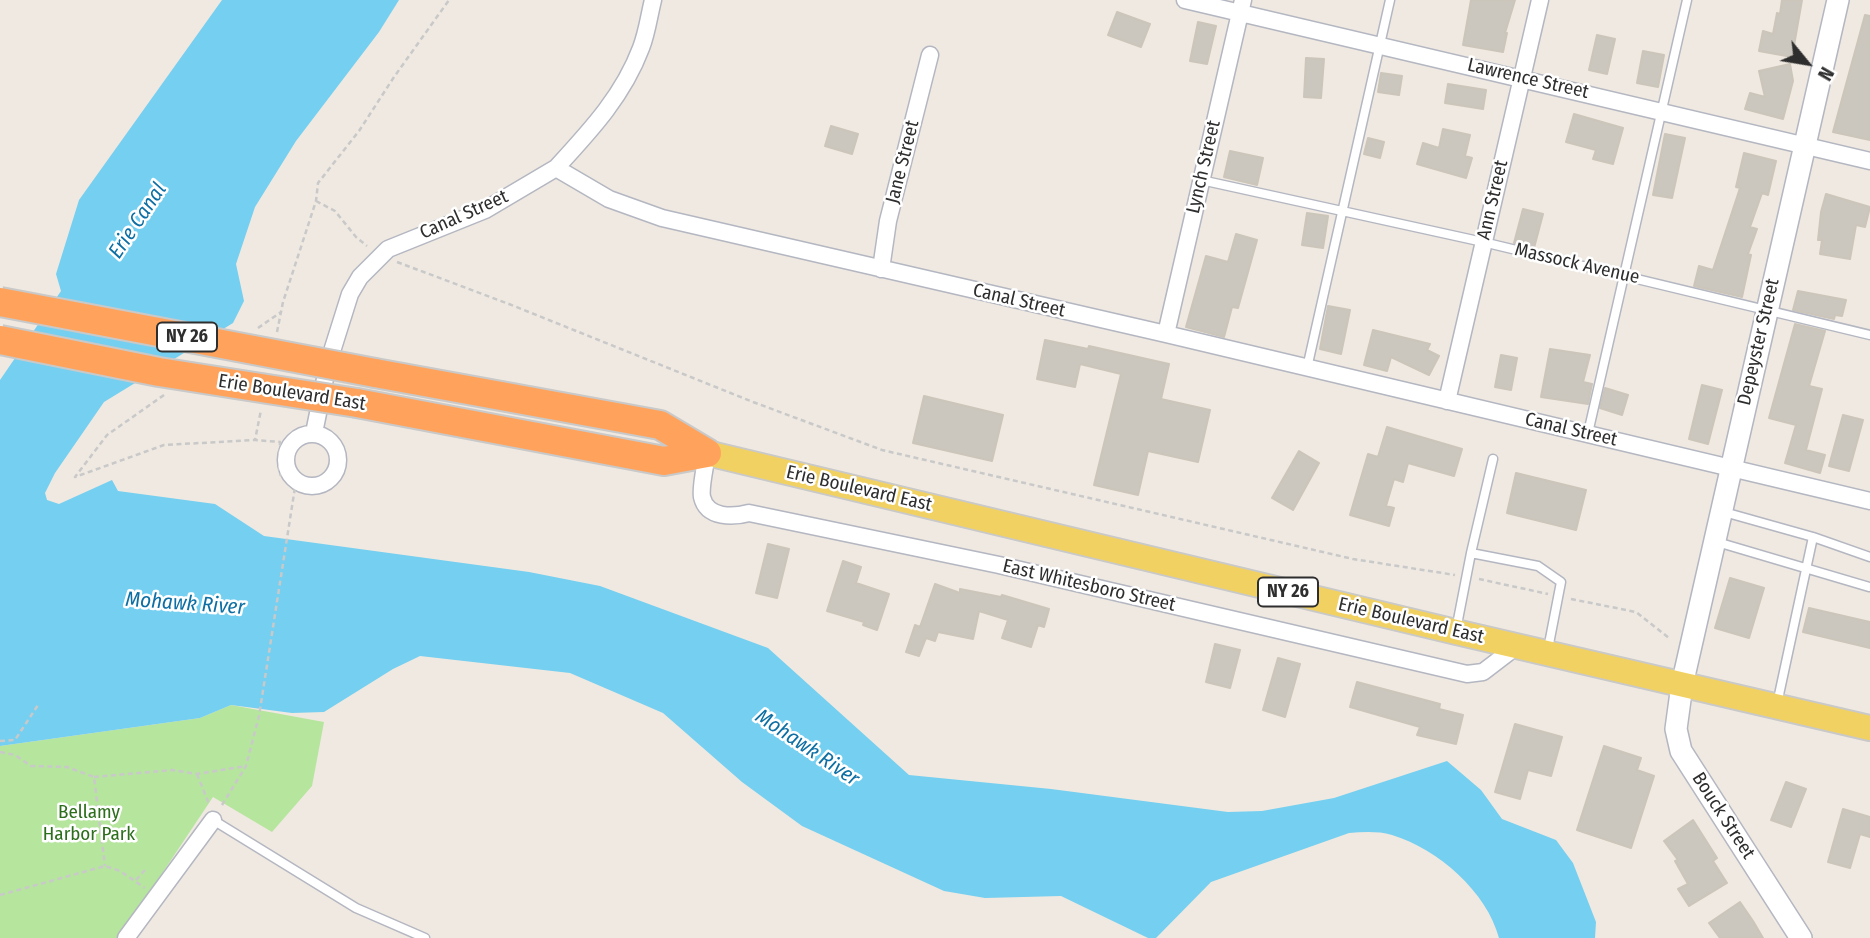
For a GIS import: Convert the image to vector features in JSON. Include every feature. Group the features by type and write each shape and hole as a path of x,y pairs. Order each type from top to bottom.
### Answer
{"highway":[{"name":"Erie Boulevard East","path":"0,302 660,425 707,453"},
{"name":"Erie Boulevard East","path":"0,340 159,372 357,403 664,461 707,453"}],"main road":[{"name":"Erie Boulevard East","path":"707,453 1870,728"}],"street":[{"path":"556,168 606,113 629,77 642,45 653,0"},
{"name":"Lawrence Street","path":"1185,0 1242,6 1380,45 1870,161"},
{"name":"Ann Street","path":"1447,401 1540,0"},
{"name":"Depeyster Street","path":"1682,685 1838,0"},
{"name":"Lynch Street","path":"1166,334 1242,6"},
{"name":"Jane Street","path":"881,270 888,221 930,55"},
{"name":"Canal Street","path":"314,433 328,364 350,294 360,277 388,249 485,210 556,168 609,199 662,218 1870,501"},
{"path":"314,433 330,441 338,456 334,473 321,484 313,486 296,481 286,467 287,450 298,437 314,433"},
{"name":"East Whitesboro Street","path":"707,453 702,497 707,507 722,515 735,517 749,513 986,562 1467,674 1483,672 1517,646"},
{"name":"Bouck Street","path":"1682,685 1676,729 1681,751 1801,938"},
{"path":"126,938 213,820"}],"lane":[{"path":"1307,368 1391,0"},
{"path":"1588,433 1687,0"},
{"name":"Massock Avenue","path":"1201,180 1483,242 1870,335"},
{"path":"1455,632 1493,459"},
{"path":"1720,512 1813,537 1870,556"},
{"path":"1776,707 1813,537"},
{"path":"1714,541 1869,587"},
{"path":"1471,553 1538,566 1561,582 1547,652"},
{"path":"213,820 356,908 425,938"}],"path":[{"path":"449,0 359,131 318,183 316,201 335,211 356,237 382,256 882,450 1353,559 1466,577 1636,612 1670,638"},
{"path":"248,335 281,312"},
{"path":"172,389 107,435 75,477 164,445 256,440"},
{"path":"213,820 246,766 259,716 296,481 279,474"},
{"path":"0,741 15,740 38,705"},
{"path":"0,752 15,755 32,766 67,767 94,777 172,770 197,774 246,766"},
{"path":"197,774 213,820"},
{"path":"94,777 105,866"},
{"path":"0,895 105,866 120,871 156,895"},
{"path":"135,881 145,870"}],"green space":[{"name":"Bellamy Harbor Park","path":"231,705 324,722 312,786 272,832 213,797 119,938 0,938 0,746 200,718"}],"water":[{"path":"222,0 399,0 379,32 296,141 255,207 236,264 244,301 233,323 104,402 55,473 45,493 47,500 59,504 112,480 118,491 215,504 264,536 529,572 600,586 768,648 909,775 1051,789 1228,812 1262,811 1334,798 1447,761 1481,790 1502,819 1556,840 1573,863 1596,922 1595,938 1499,938 1484,904 1458,874 1409,842 1376,832 1349,833 1211,882 1156,938 1148,938 1061,896 985,898 944,891 802,826 742,782 663,713 570,673 420,656 393,669 324,712 292,713 231,705 200,718 0,746 0,380 61,291 56,274 79,200"}],"building":[{"path":"1471,0 1515,0 1505,33 1503,52 1463,45"},
{"path":"1782,0 1802,0 1792,57 1759,51 1763,31 1773,34"},
{"path":"1117,12 1150,24 1141,47 1108,35"},
{"path":"1865,15 1870,16 1870,140 1833,132"},
{"path":"1198,22 1216,26 1207,64 1190,61"},
{"path":"1597,35 1615,39 1607,74 1589,70"},
{"path":"1643,51 1664,55 1658,87 1637,83"},
{"path":"1306,58 1324,59 1321,98 1304,97"},
{"path":"1790,64 1793,81 1783,119 1745,109 1750,93 1765,97 1759,71"},
{"path":"1381,73 1402,76 1399,95 1378,92"},
{"path":"1448,84 1486,90 1483,109 1445,103"},
{"path":"1574,114 1623,128 1613,164 1593,159 1596,150 1566,142"},
{"path":"831,126 858,134 852,154 825,146"},
{"path":"1443,129 1470,135 1465,156 1472,158 1466,178 1417,164 1423,143 1439,148"},
{"path":"1665,134 1685,138 1672,198 1653,195"},
{"path":"1368,138 1384,142 1380,158 1364,154"},
{"path":"1230,151 1263,158 1257,185 1224,177"},
{"path":"1744,153 1776,161 1768,195 1762,193 1750,227 1757,229 1748,254 1751,255 1742,297 1694,286 1699,266 1713,270 1740,188 1736,187"},
{"path":"1826,194 1870,207 1865,227 1856,225 1850,259 1820,254 1822,240 1818,240"},
{"path":"1523,209 1543,214 1534,248 1514,243"},
{"path":"1307,213 1328,216 1323,248 1302,245"},
{"path":"1236,234 1257,240 1238,308 1232,307 1224,337 1186,327 1206,256 1228,262"},
{"path":"1798,291 1846,300 1842,316 1835,315 1834,319 1793,310"},
{"path":"1328,306 1350,310 1341,354 1320,349"},
{"path":"1795,324 1825,331 1809,386 1822,389 1806,450 1825,455 1820,473 1785,463 1796,425 1769,418"},
{"path":"1373,330 1430,344 1427,350 1439,356 1429,375 1391,357 1387,371 1364,365"},
{"path":"1045,340 1088,349 1089,346 1169,364 1161,399 1210,410 1198,462 1148,451 1138,495 1094,485 1121,374 1080,364 1075,387 1037,379"},
{"path":"1550,349 1590,355 1583,382 1592,384 1588,404 1541,397"},
{"path":"1501,355 1517,358 1511,390 1495,387"},
{"path":"1702,385 1722,390 1708,444 1689,439"},
{"path":"1605,388 1628,395 1622,415 1600,408"},
{"path":"924,396 1003,415 992,461 913,443"},
{"path":"1843,415 1863,420 1849,471 1829,466"},
{"path":"1387,427 1462,449 1454,476 1408,463 1403,482 1394,479 1386,506 1394,508 1389,526 1350,515 1368,454 1378,457"},
{"path":"1299,451 1319,463 1293,510 1272,498"},
{"path":"1516,473 1586,490 1576,530 1507,513"},
{"path":"768,544 789,549 777,598 756,593"},
{"path":"843,561 861,567 856,583 889,594 877,630 863,625 864,622 827,611"},
{"path":"1730,578 1764,588 1749,638 1715,628"},
{"path":"935,584 960,593 960,589 1001,597 1002,595 1049,609 1044,627 1038,625 1031,647 1002,638 1008,620 979,611 973,639 938,632 935,641 926,638 919,656 906,652 915,625 920,627"},
{"path":"1809,608 1870,622 1870,648 1803,632"},
{"path":"1215,644 1240,650 1230,688 1206,682"},
{"path":"1278,658 1300,664 1285,717 1263,710"},
{"path":"1357,682 1440,704 1439,709 1463,715 1456,744 1417,735 1420,727 1350,707"},
{"path":"1515,724 1562,737 1551,776 1528,770 1520,799 1495,792"},
{"path":"1604,746 1641,758 1637,770 1654,776 1631,848 1577,830"},
{"path":"1786,782 1806,789 1791,827 1771,820"},
{"path":"1843,809 1870,817 1870,837 1860,834 1850,868 1828,862"},
{"path":"1693,820 1717,858 1713,861 1727,883 1689,906 1678,889 1688,884 1675,861 1678,860 1664,841"},
{"path":"1740,902 1763,938 1720,938 1709,923"}],"water label":[{"name":"Erie Canal","path":"138,221"},
{"name":"Mohawk River","path":"185,604"},
{"name":"Mohawk River","path":"807,748"}]}
